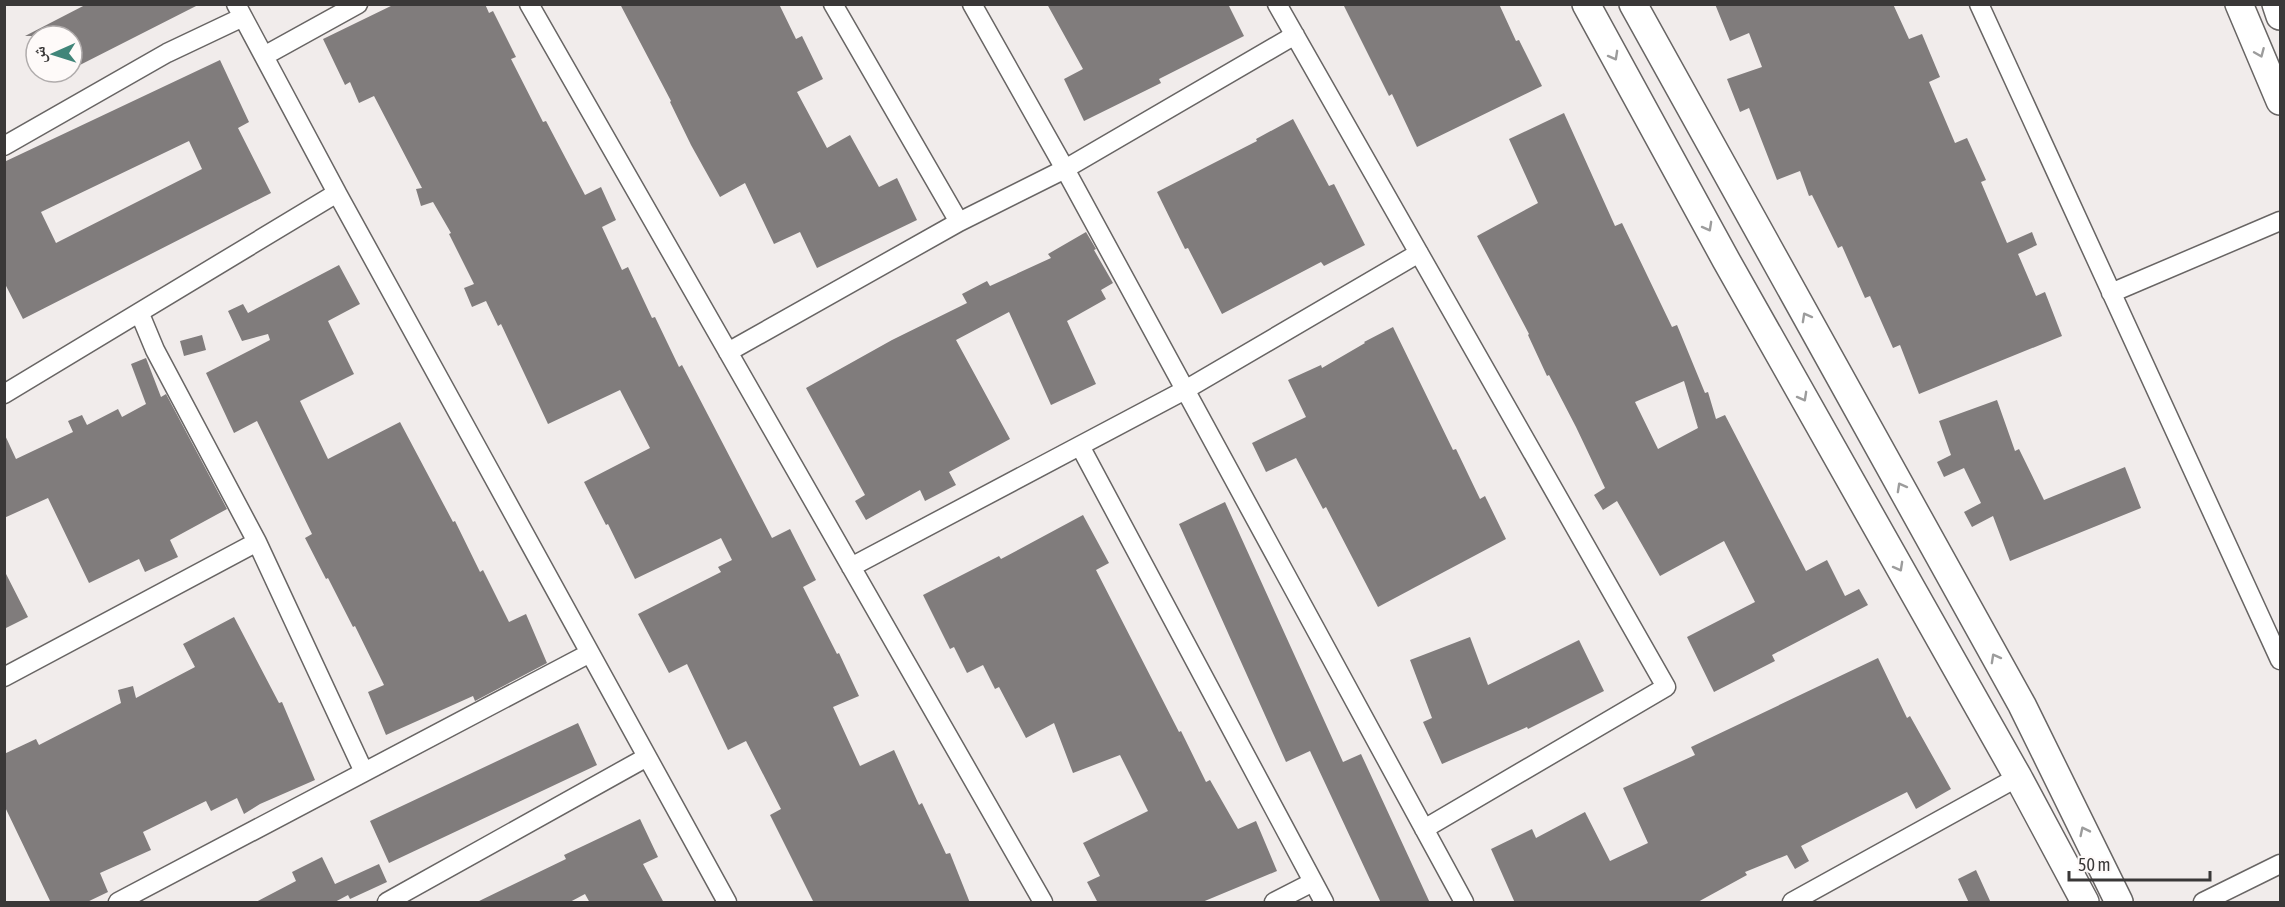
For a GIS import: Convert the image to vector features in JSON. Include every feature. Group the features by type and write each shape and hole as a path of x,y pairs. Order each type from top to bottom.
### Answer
{"street":[{"path":"264,56 358,4"},
{"path":"529,4 1043,903"},
{"path":"833,4 959,222"},
{"path":"972,4 1065,170 1464,903"},
{"path":"1277,4 1666,687 1424,829"},
{"path":"1586,4 1726,260 2018,777 2085,903"},
{"path":"1633,4 2022,705 2119,903"},
{"path":"1978,4 2280,660"},
{"path":"2240,4 2280,101"},
{"path":"2276,4 2280,16"},
{"path":"4,146 239,11 727,903"},
{"path":"728,352 959,222 1065,170 1295,35"},
{"path":"4,394 337,193"},
{"path":"2111,293 2280,221"},
{"path":"851,567 1185,390 1419,253"},
{"path":"140,314 155,350 257,542 364,772"},
{"path":"1080,446 1324,903"},
{"path":"4,677 257,542"},
{"path":"118,903 590,653"},
{"path":"387,903 647,758"},
{"path":"1792,903 2018,777"},
{"path":"2203,903 2280,864"},
{"path":"1274,903 1313,882"},
{"path":"416,886 425,903"}],"building":[{"path":"87,4 200,4 84,63 84,24 48,24"},
{"path":"395,4 485,4 489,13 493,11 516,57 511,59 543,122 546,121 585,195 601,187 616,220 602,227 622,270 628,267 652,318 655,317 679,367 682,365 772,538 790,529 816,580 803,587 837,654 839,653 859,696 833,707 860,766 894,750 919,805 922,803 946,854 950,853 970,903 814,903 770,815 781,809 746,741 728,750 687,664 669,673 638,614 721,572 718,567 732,560 721,538 635,579 584,482 650,448 620,390 548,424 501,324 498,326 486,301 472,307 464,288 474,284 449,234 451,233 433,202 421,206 416,189 422,188 374,96 359,103 350,82 345,85 323,39"},
{"path":"620,4 779,4 796,39 802,36 823,79 797,92 827,148 850,135 879,187 897,178 917,220 817,268 800,232 774,244 745,183 720,197 691,145 671,101"},
{"path":"1047,4 1228,4 1244,36 1159,79 1161,83 1084,121 1064,79 1083,69"},
{"path":"1343,4 1499,4 1516,41 1519,40 1542,86 1417,147 1392,94 1389,96"},
{"path":"1715,4 1893,4 1909,39 1922,34 1940,77 1929,82 1955,143 1967,138 1986,180 1981,182 2007,243 2032,232 2037,245 2018,254 2036,296 2045,292 2062,336 1919,394 1900,345 1893,348 1870,296 1865,298 1842,246 1838,248 1812,195 1809,196 1800,171 1777,180 1749,108 1740,112 1727,79 1762,67 1749,33 1730,41"},
{"path":"220,60 249,122 238,128 271,193 23,319 4,282 4,162","holes":["189,141 202,169 56,243 41,212"]},
{"path":"1564,113 1615,226 1622,223 1672,327 1677,325 1705,393 1708,392 1716,419 1725,415 1806,571 1827,560 1845,596 1859,589 1868,605 1772,655 1775,661 1714,692 1687,637 1755,602 1724,541 1660,576 1617,501 1603,510 1594,495 1605,488 1576,427 1549,375 1547,376 1529,334 1477,236 1538,203 1509,139","holes":["1684,381 1698,428 1658,449 1635,402"]},
{"path":"1293,119 1329,186 1334,184 1365,245 1324,266 1321,262 1222,314 1188,248 1185,249 1157,192 1257,141 1256,139"},
{"path":"1086,232 1113,283 1101,290 1106,299 1067,321 1096,384 1051,405 1009,312 956,340 1010,439 949,472 956,485 925,501 920,490 866,520 855,501 865,495 806,388 892,340 967,303 962,294 987,281 990,286 1051,258 1048,254"},
{"path":"339,265 360,304 328,321 354,374 300,401 328,459 400,422 453,522 455,521 480,572 483,570 509,622 526,614 547,663 475,701 473,696 386,735 368,692 384,685 355,626 353,627 305,538 312,534 257,421 234,433 206,373 270,340 268,334 242,341 228,311 243,304 248,313"},
{"path":"1393,327 1453,450 1456,449 1480,499 1485,496 1506,539 1378,607 1326,507 1323,509 1296,458 1266,472 1252,443 1306,417 1288,380 1321,365 1322,368"},
{"path":"202,335 206,350 184,356 180,341"},
{"path":"146,358 161,397 166,394 227,509 170,540 178,557 145,572 139,559 89,583 48,498 4,518 4,433 16,459 73,432 68,421 82,415 87,425 118,409 122,417 146,404 131,364"},
{"path":"1997,400 2015,451 2019,449 2044,500 2125,467 2141,508 2010,561 1993,516 1972,527 1964,512 1981,503 1964,468 1944,477 1937,462 1951,455 1939,421"},
{"path":"1225,502 1343,762 1361,754 1430,903 1381,903 1310,751 1286,762 1179,524"},
{"path":"1083,515 1109,563 1096,570 1206,782 1210,780 1238,829 1256,821 1277,871 1200,903 1098,903 1087,882 1100,876 1083,843 1148,811 1120,755 1073,773 1054,723 1026,738 999,687 995,689 983,665 967,673 954,647 950,649 923,595 999,556 1001,559"},
{"path":"4,570 28,617 4,629"},
{"path":"234,617 279,703 282,702 315,780 260,804 244,814 237,798 211,811 206,801 143,832 151,850 100,873 108,892 85,903 51,903 4,805 4,754 36,739 39,745 121,703 118,690 133,686 136,698 195,667 183,644"},
{"path":"1470,637 1488,685 1579,640 1604,691 1528,729 1527,727 1442,764 1423,722 1432,718 1410,660"},
{"path":"1878,658 1907,718 1910,716 1951,789 1916,809 1907,792 1801,846 1809,861 1795,869 1787,855 1745,872 1747,875 1696,903 1515,903 1491,849 1532,829 1536,838 1585,812 1610,861 1648,843 1623,788 1695,755 1691,747"},
{"path":"578,723 597,765 389,863 370,821"},
{"path":"640,819 658,857 643,864 664,903 590,903 585,894 568,903 475,903 566,859 564,855"},
{"path":"322,857 335,884 379,864 387,882 350,899 348,895 333,903 254,903 296,881 292,872"},
{"path":"1976,870 1991,903 1969,903 1958,879"}]}
